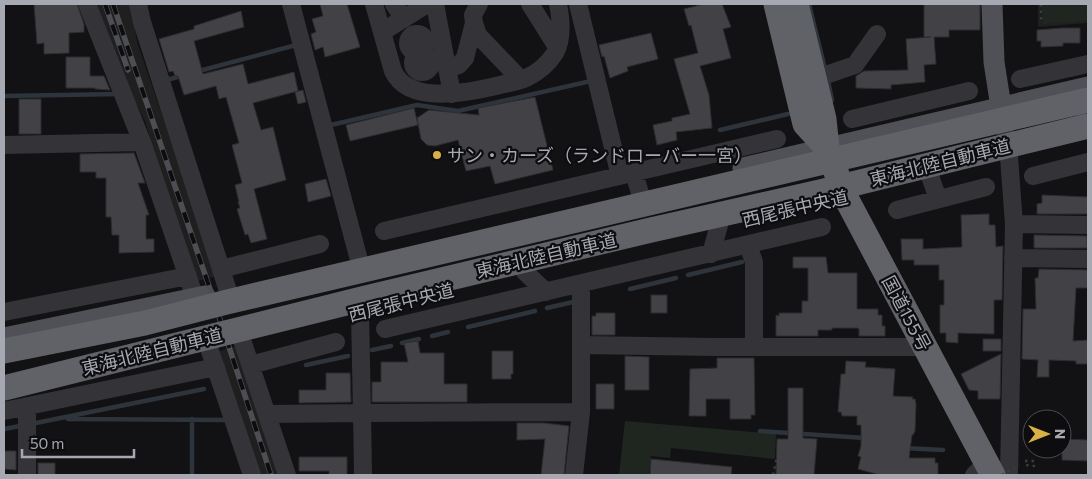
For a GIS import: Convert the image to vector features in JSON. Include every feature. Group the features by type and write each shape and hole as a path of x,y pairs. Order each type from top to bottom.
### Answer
{"highway":[{"name":"国道155号","path":"776,4 805,124 827,148"},
{"name":"国道155号","path":"796,4 824,119 827,148 844,196 989,472"},
{"path":"1007,112 1088,92"},
{"name":"東海北陸自動車道","path":"228,296 1007,112 1088,100"},
{"name":"東海北陸自動車道","path":"4,389 237,335 651,230 820,192 1088,126"},
{"path":"820,192 1000,154 1088,139"},
{"path":"4,337 54,330 228,296"},
{"path":"4,350 145,323 228,296"},
{"path":"4,374 237,335"}],"main road":[{"path":"992,4 994,62 1007,112"},
{"path":"4,337 195,298 228,296 359,260 827,148 905,130 1007,112 1088,87"},
{"name":"西尾張中央道","path":"4,389 213,357 237,335 360,312 1088,139"}],"street":[{"path":"87,4 142,142 195,298"},
{"path":"138,4 228,296"},
{"path":"291,4 359,260"},
{"path":"374,4 397,79 403,84 416,89 452,94 470,92 521,80 538,71 548,62 557,47 560,31 558,4"},
{"path":"382,32 405,11 427,4"},
{"path":"435,4 452,94"},
{"path":"479,4 473,15 478,35 521,80"},
{"path":"530,4 557,47"},
{"path":"578,4 627,174 640,193"},
{"path":"405,11 414,33"},
{"path":"447,69 459,65 465,58 474,23"},
{"path":"814,79 855,65 877,34"},
{"path":"1020,79 1088,64"},
{"path":"393,71 412,66"},
{"path":"852,119 969,91"},
{"path":"899,108 905,130"},
{"path":"1007,112 1014,224 1014,470"},
{"path":"384,231 777,139"},
{"path":"4,145 142,142"},
{"path":"1033,176 1088,162"},
{"path":"930,176 938,199"},
{"path":"897,210 986,188"},
{"path":"1014,224 1088,226"},
{"path":"711,254 719,226"},
{"path":"385,329 748,246 822,227"},
{"path":"221,269 320,244"},
{"path":"748,246 754,262 754,347"},
{"path":"1013,258 1088,259"},
{"path":"525,272 546,292"},
{"path":"4,312 188,276"},
{"path":"574,475 581,412 581,284"},
{"path":"360,312 363,475"},
{"path":"237,335 251,365 287,475"},
{"path":"251,365 336,342"},
{"path":"581,345 924,347"},
{"path":"4,411 27,407 213,357 252,475"},
{"path":"27,407 27,475"},
{"path":"268,414 581,412"}],"path":[{"path":"1041,4 1041,21"},
{"path":"773,475 778,457"},
{"path":"989,472 1014,470"}],"shaded area":[{"path":"92,4 131,4 137,42 217,276 194,282 145,121 116,64"},
{"path":"1038,4 1088,4 1088,23 1038,27"},
{"path":"1042,4 1088,4 1088,21 1043,24"},
{"path":"239,345 281,475 257,475 216,352"},
{"path":"625,421 776,434 775,459 671,448 670,458 651,456 649,475 619,475"}],"building":[{"path":"34,4 77,4 84,24 84,32 69,33 69,53 44,54 44,43 37,44"},
{"path":"320,4 347,4 360,47 325,57 323,47 315,50 311,34 316,32 312,19 323,16"},
{"path":"704,4 722,4 731,27 723,29 731,58 700,66 709,95 712,128 676,132 677,140 657,145 653,125 672,121 672,118 690,114 674,59 698,53 691,25 689,26 684,9"},
{"path":"924,4 980,4 980,30 949,30 949,37 934,37 936,64 924,65 925,82 891,85 891,89 856,88 856,76 864,71 908,70 906,39 931,37 924,37"},
{"path":"241,11 244,27 194,41 203,74 243,64 248,84 294,72 298,91 253,103 261,130 273,127 286,180 254,189 267,239 251,243 248,234 245,235 237,209 240,208 235,185 242,183 232,145 239,143 226,97 219,99 216,86 184,95 178,76 175,76 173,71 169,72 159,39 194,29 194,26"},
{"path":"1080,28 1080,43 1063,43 1063,46 1041,47 1041,41 1037,41 1037,30"},
{"path":"651,33 658,59 627,67 628,71 610,78 599,45"},
{"path":"66,57 90,57 90,76 104,76 110,90 66,88"},
{"path":"303,90 306,102 298,104 295,92"},
{"path":"535,97 553,170 495,184 490,166 466,171 458,140 435,146 427,145 421,139 417,118 429,110 479,115 478,108"},
{"path":"19,99 41,99 41,134 19,134"},
{"path":"414,108 418,125 350,141 346,125"},
{"path":"134,153 145,183 138,183 149,215 146,215 146,239 154,239 154,252 119,253 119,235 112,235 111,217 106,217 106,178 96,178 96,172 80,172 80,154"},
{"path":"326,179 331,196 308,202 305,184"},
{"path":"1042,195 1088,197 1088,214 1037,214 1037,204 1042,203"},
{"path":"989,214 989,225 995,225 996,247 1003,246 1002,300 994,300 994,334 958,333 958,343 946,342 946,333 940,333 940,305 944,305 944,280 939,280 939,265 914,265 914,260 902,260 901,239 923,239 923,249 962,247 961,215"},
{"path":"1034,235 1087,236 1087,248 1034,248"},
{"path":"793,257 826,257 828,273 857,273 857,309 878,309 878,315 882,315 882,326 885,326 885,336 859,336 859,329 857,328 832,328 832,330 818,330 818,336 776,336 776,315 779,316 779,313 802,313 802,301 808,301 808,268 793,268"},
{"path":"1039,269 1088,270 1088,288 1076,288 1073,341 1088,340 1088,364 1076,364 1076,361 1049,360 1049,377 1037,377 1038,360 1022,359 1023,309 1036,309 1035,278 1038,278"},
{"path":"651,295 667,295 667,313 651,313"},
{"path":"596,313 615,313 615,335 592,335 592,316 596,316"},
{"path":"983,339 1001,339 1001,351 983,351"},
{"path":"418,341 420,353 444,353 444,384 467,384 467,402 372,402 372,382 381,382 381,362 408,362 404,343"},
{"path":"492,351 513,351 513,374 511,374 511,379 492,379"},
{"path":"1001,354 1000,399 978,399 978,391 969,390 961,374"},
{"path":"625,356 649,357 649,390 625,390"},
{"path":"717,358 754,358 755,415 751,415 751,419 730,419 730,399 706,399 706,416 689,416 690,369 717,368"},
{"path":"846,361 866,362 865,367 895,369 893,396 913,397 912,399 915,399 916,404 915,431 912,435 909,458 935,458 935,463 938,463 938,475 880,475 858,469 861,457 858,456 861,446 861,425 857,425 857,416 842,416 841,412 838,412 841,374 845,374"},
{"path":"326,373 350,373 351,402 299,403 299,390 326,390"},
{"path":"596,384 614,384 614,409 596,409"},
{"path":"788,388 803,388 803,438 817,439 814,475 776,475 777,439 788,439"},
{"path":"517,423 544,423 569,426 564,475 541,475 545,439 517,440"},
{"path":"1072,439 1088,440 1088,461 1062,460 1072,459"},
{"path":"4,451 16,451 16,470 4,469"},
{"path":"299,457 347,457 347,475 329,475 329,471 299,471"},
{"path":"651,459 732,467 731,475 650,475"},
{"path":"38,463 55,463 55,475 38,475"}],"waterway":[{"path":"809,4 825,69"},
{"path":"199,71 296,45"},
{"path":"167,80 184,75"},
{"path":"331,125 417,105 458,111 591,81"},
{"path":"828,81 832,100"},
{"path":"4,96 119,94"},
{"path":"720,130 788,114"},
{"path":"688,275 742,262"},
{"path":"630,289 676,278"},
{"path":"547,308 573,302"},
{"path":"468,327 535,311"},
{"path":"432,336 448,332"},
{"path":"402,343 419,339"},
{"path":"372,350 391,346"},
{"path":"306,365 348,356"},
{"path":"31,424 204,389"},
{"path":"68,419 229,420"},
{"path":"192,419 192,475"},
{"path":"4,429 20,426"},
{"path":"760,431 865,438"},
{"path":"904,448 943,450"}],"railway":[{"path":"105,4 128,70"},
{"path":"113,4 271,475"}],"place":[{"name":"サン・カーズ（ランドローバー一宮）","path":"437,155"}]}
